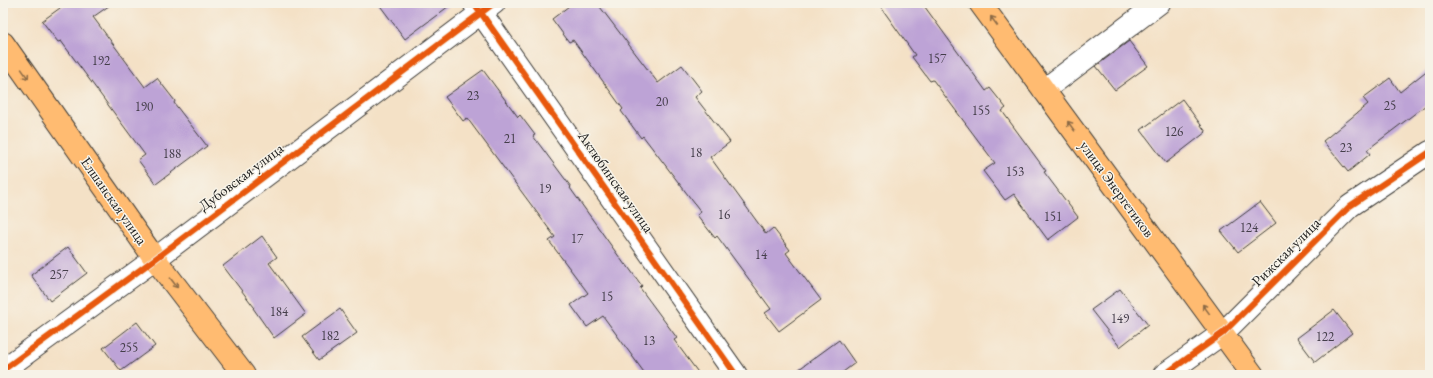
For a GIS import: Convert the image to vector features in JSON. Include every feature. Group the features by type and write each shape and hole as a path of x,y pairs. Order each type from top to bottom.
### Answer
{"main road":[{"name":"улица Энергетиков","path":"980,3 1253,375"},
{"name":"Елшанская улица","path":"3,42 155,259 244,375"}],"street":[{"path":"1044,90 1159,3"},
{"name":"Дубовская улица","path":"3,370 155,259 483,6"},
{"name":"Актюбинская улица","path":"483,6 736,375"},
{"name":"Рижская улица","path":"1164,375 1223,333 1350,206 1430,152"}],"building":[{"path":"67,3 113,3 93,17 145,87 157,78 207,146 156,184 138,160 145,155 61,41 58,42 42,21"},
{"path":"378,3 453,3 405,39"},
{"path":"573,3 597,3 658,83 682,65 702,91 695,97 730,142 710,157 766,234 773,228 790,250 786,253 821,300 779,331 765,313 771,309 717,236 715,238 697,215 701,212 643,136 641,138 621,111 623,109 573,40 569,42 552,19"},
{"path":"878,3 922,3 986,91 990,88 1006,108 1002,111 1046,171 1044,172 1078,217 1048,240 1014,194 1005,200 983,171 995,163 933,80 930,81 912,57 915,55"},
{"path":"1129,41 1148,66 1115,90 1096,66"},
{"path":"1430,68 1430,102 1367,150 1370,154 1348,172 1323,141 1368,104 1363,98 1390,78 1400,92"},
{"path":"483,70 518,117 520,115 535,135 533,136 571,187 570,188 625,265 626,264 642,286 640,288 677,338 674,340 700,375 646,375 603,316 587,327 571,305 588,293 549,241 555,237 467,118 463,121 445,97"},
{"path":"1182,99 1206,132 1166,163 1141,130"},
{"path":"1260,202 1276,223 1238,252 1221,231"},
{"path":"262,236 277,257 269,263 306,314 274,338 253,308 254,307 223,266"},
{"path":"68,247 87,273 50,301 31,275"},
{"path":"1120,289 1148,325 1120,347 1091,310"},
{"path":"340,309 357,333 319,360 302,337"},
{"path":"1334,310 1352,333 1315,362 1297,338"},
{"path":"137,322 155,346 121,371 103,348"},
{"path":"839,340 855,363 839,375 791,375"}],"cycle path":[{"path":"474,3 736,375"},
{"path":"3,370 155,259 494,3"},
{"path":"1164,375 1223,333 1350,206 1430,152"}]}
